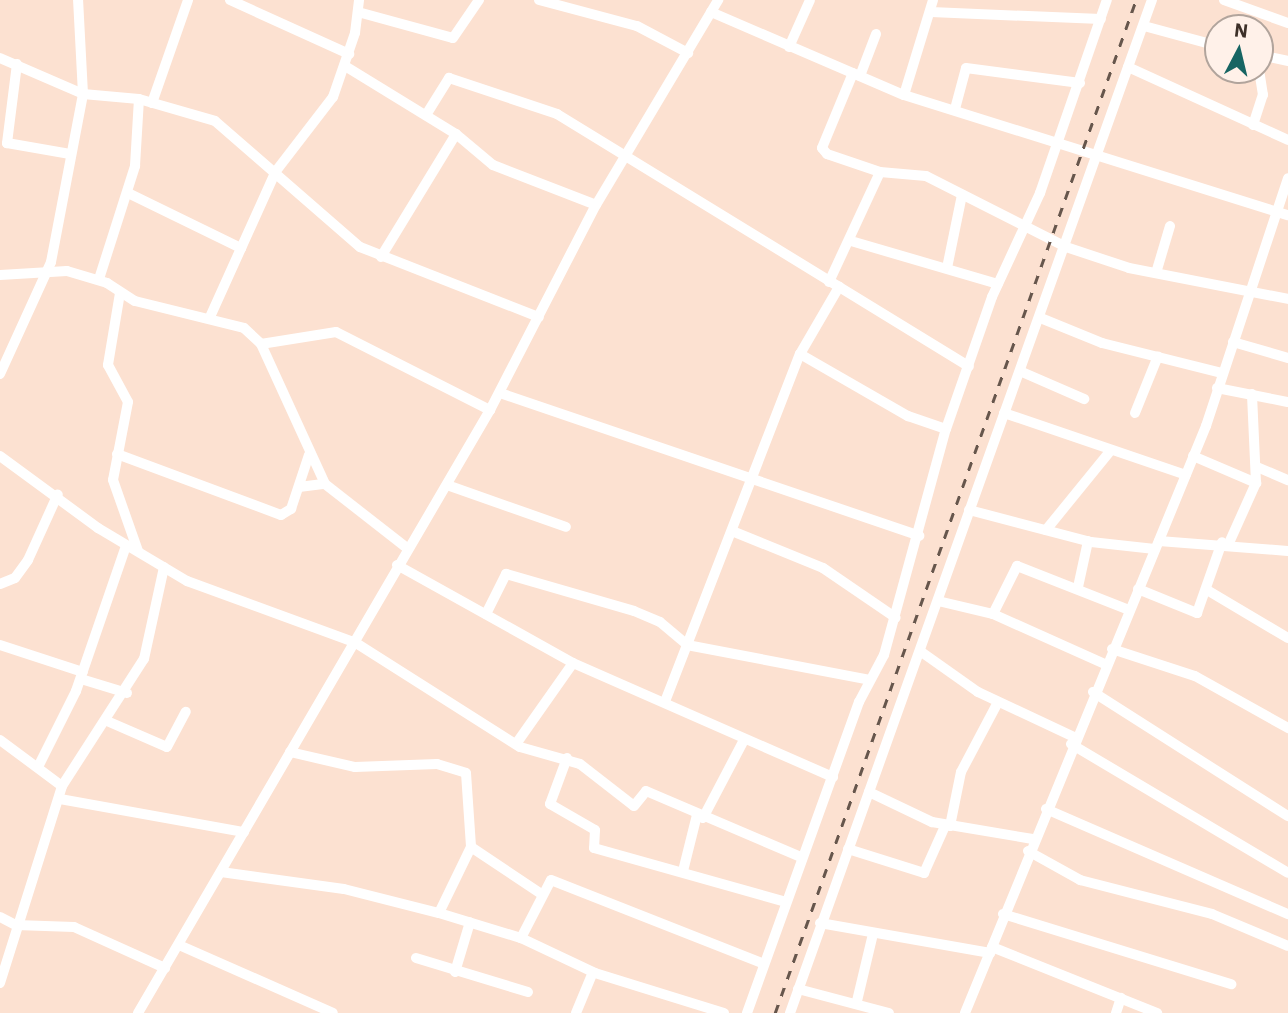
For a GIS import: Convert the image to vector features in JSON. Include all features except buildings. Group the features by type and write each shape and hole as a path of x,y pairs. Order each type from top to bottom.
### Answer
{"street":[{"path":"0,374 47,275 83,94 78,0"},
{"path":"152,103 188,0"},
{"path":"230,0 349,54"},
{"path":"210,317 276,171 322,116 349,54 359,0"},
{"path":"358,12 453,38 479,0"},
{"path":"538,0 589,5 688,53"},
{"path":"138,1013 356,643 397,565 490,411 596,205 718,0"},
{"path":"789,47 810,0"},
{"path":"904,95 933,0"},
{"path":"747,1013 801,858 896,618 946,429 998,284 1027,226 1080,83 1107,0"},
{"path":"790,1013 1004,413 1043,319 1152,0"},
{"path":"1224,0 1288,23"},
{"path":"711,12 904,95 1283,214"},
{"path":"931,12 1101,19"},
{"path":"1144,26 1204,42"},
{"path":"876,34 822,148 880,172 918,174 1066,247 1156,273 1250,294 1288,299"},
{"path":"0,58 83,94 139,99 215,121 276,171 331,224 381,257 539,317"},
{"path":"17,64 7,143 70,154"},
{"path":"345,66 456,134 493,165 596,205"},
{"path":"1128,67 1288,141"},
{"path":"955,109 966,68 1080,83"},
{"path":"426,115 441,82 457,80 557,114 622,159 969,366"},
{"path":"1253,125 1263,95 1261,84"},
{"path":"99,279 128,193 139,99"},
{"path":"381,257 456,134"},
{"path":"666,699 754,479 800,354 834,285 880,172"},
{"path":"965,1013 1072,741 1193,456 1250,294 1283,214 1288,178"},
{"path":"128,193 240,248"},
{"path":"947,268 962,195"},
{"path":"1156,273 1170,226"},
{"path":"851,241 998,284"},
{"path":"0,275 47,275 66,271 99,279 120,293 147,305 210,317 244,328 261,344 309,455 325,484 407,548"},
{"path":"120,293 108,365 128,402 113,480 138,551"},
{"path":"1043,319 1102,344 1158,355 1221,373"},
{"path":"261,344 336,332 490,411"},
{"path":"1233,342 1288,358"},
{"path":"800,354 908,416 946,429"},
{"path":"1135,413 1158,355"},
{"path":"1022,372 1084,399"},
{"path":"1217,388 1288,402"},
{"path":"500,393 919,536"},
{"path":"1138,589 1197,613 1225,542 1256,484 1252,394"},
{"path":"1004,413 1185,475"},
{"path":"1046,530 1111,450"},
{"path":"117,454 273,515 288,513 309,455"},
{"path":"0,456 58,494 126,545 164,567 356,643 516,744 566,758 634,806 646,791 700,817 801,858"},
{"path":"1193,456 1256,484"},
{"path":"1257,467 1288,480"},
{"path":"299,486 325,484"},
{"path":"447,485 566,527"},
{"path":"0,584 15,578 28,560 58,494"},
{"path":"969,510 1088,541 1157,545 1225,542 1288,551"},
{"path":"732,531 823,569 896,618"},
{"path":"1078,587 1088,541"},
{"path":"38,767 82,676 126,545"},
{"path":"397,565 573,663 666,699 744,740 833,777"},
{"path":"993,614 1017,566 1078,587 1129,610"},
{"path":"0,983 62,786 127,692 144,659 164,567"},
{"path":"486,614 506,574 634,611 687,645 870,680"},
{"path":"1207,590 1288,638"},
{"path":"938,601 993,614 1105,664"},
{"path":"0,645 127,692"},
{"path":"1112,649 1195,676 1288,728"},
{"path":"920,651 998,702 1072,741 1288,873"},
{"path":"516,744 573,663"},
{"path":"1093,692 1288,816"},
{"path":"848,849 925,873 948,826 961,772 998,702"},
{"path":"107,721 167,747 186,712"},
{"path":"0,740 62,786"},
{"path":"683,872 700,817 744,740"},
{"path":"290,752 355,767 461,769 466,773 471,847 439,913"},
{"path":"566,758 550,804 595,830 594,848 786,902"},
{"path":"869,792 948,826 1033,839"},
{"path":"60,799 244,832"},
{"path":"1046,809 1288,914"},
{"path":"471,847 540,893"},
{"path":"1028,851 1080,880 1212,914 1288,946"},
{"path":"221,872 344,890 439,913 521,938 593,972 724,1013"},
{"path":"521,938 540,893 551,880 764,964"},
{"path":"1003,914 1231,984"},
{"path":"0,917 20,925 74,928 165,968"},
{"path":"455,972 470,922"},
{"path":"820,923 873,934 991,950 1157,1013"},
{"path":"857,1001 873,934"},
{"path":"178,945 333,1013"},
{"path":"416,958 528,992"},
{"path":"576,1013 593,972"},
{"path":"798,989 857,1001 890,1013"},
{"path":"1116,1013 1121,998"}],"railway":[{"path":"775,1013 1136,0"}]}
